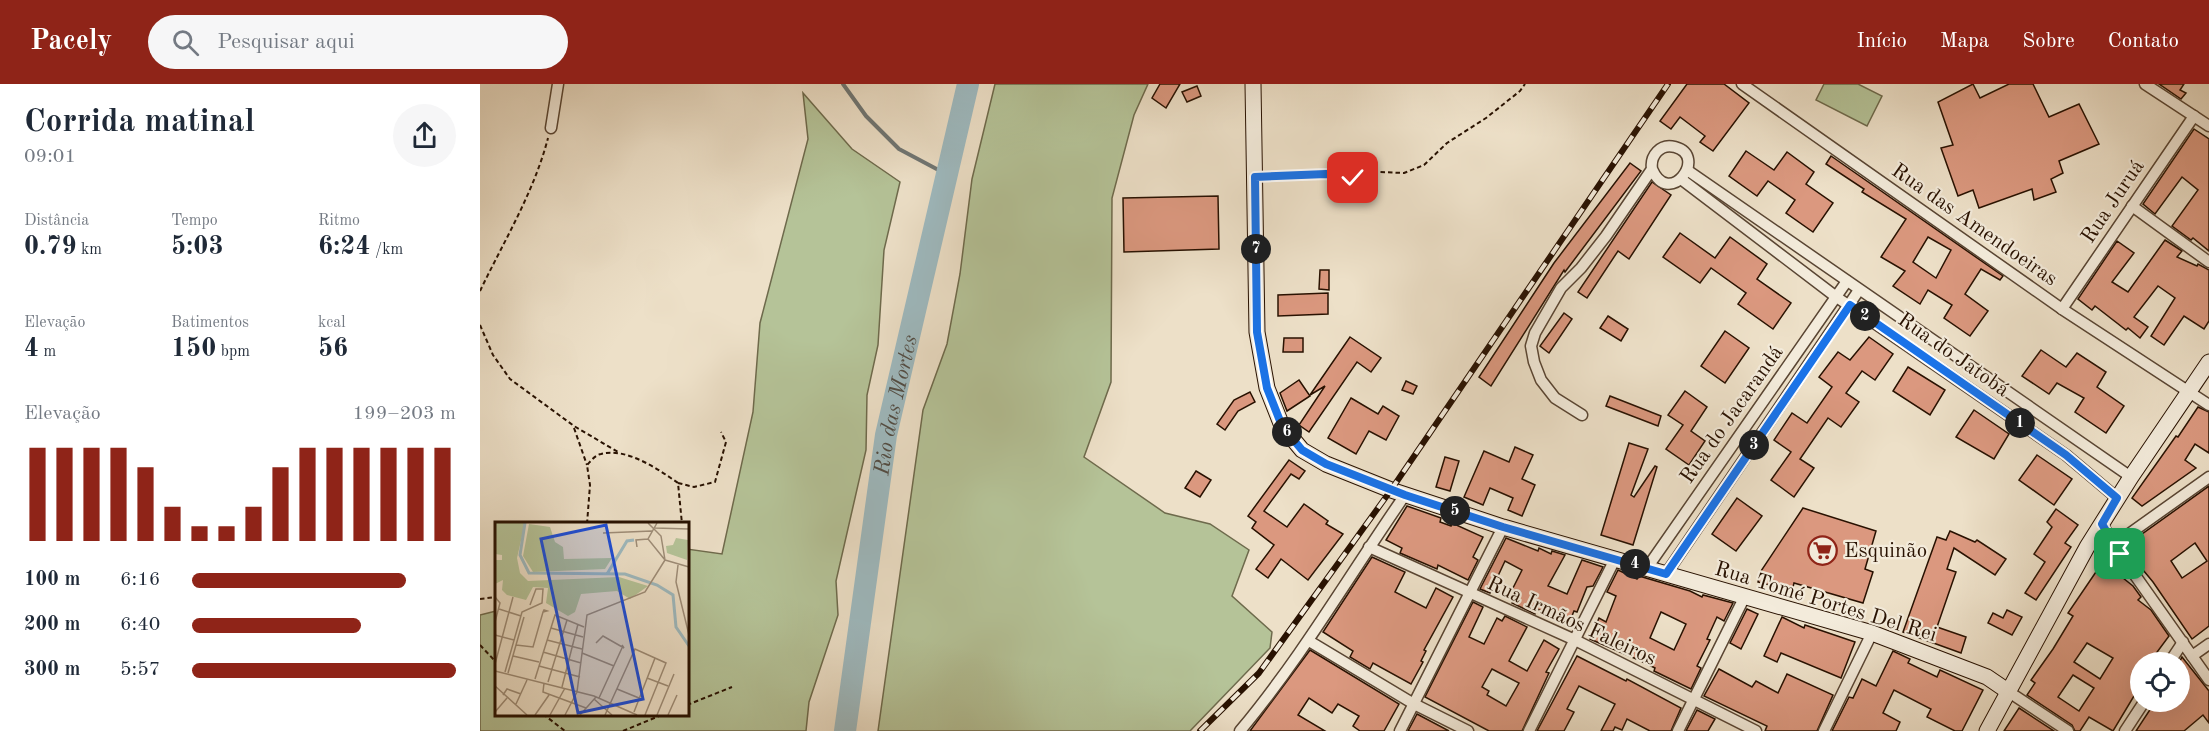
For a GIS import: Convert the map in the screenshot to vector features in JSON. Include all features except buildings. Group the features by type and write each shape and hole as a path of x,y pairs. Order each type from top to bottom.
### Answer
{"main road":[{"name":"Rua Tomé Portes Del Rei","path":"1253,84 1257,332 1267,388 1282,426 1302,450 1326,464 1405,495 1503,527 1872,633 1987,677 2009,692"},
{"path":"1987,731 2117,498 2209,362"}],"street":[{"path":"550,128 558,84"},
{"name":"Rua das Amendoeiras","path":"1742,84 2062,309 2209,405"},
{"path":"2145,84 2209,126"},
{"name":"Rua Juruá","path":"2062,309 2194,116"},
{"path":"1673,146 1683,152 1688,164 1684,174 1676,182 1664,182 1654,175 1652,169 1651,163 1656,152 1661,148 1673,146"},
{"path":"1582,415 1555,398 1541,380 1531,346 1534,333 1561,288 1581,268 1606,236 1652,169"},
{"name":"Rua do Jatobá","path":"1684,174 1847,281 2131,477"},
{"name":"Rua do Jatobá","path":"1684,174 1835,296 2066,455 2117,498"},
{"path":"2132,206 2209,262"},
{"name":"Rua do Jacarandá","path":"1647,568 1847,281"},
{"name":"Rua do Jacarandá","path":"1666,574 1859,290"},
{"path":"1769,394 1782,404"},
{"path":"1727,455 1741,464"},
{"path":"2115,544 2209,477"},
{"path":"1240,731 1273,691 1309,641 1405,495"},
{"path":"2102,524 2209,680"},
{"path":"1400,731 1503,527"},
{"name":"Rua Irmãos Faleiros","path":"1369,547 1575,640 1756,731"},
{"path":"1529,731 1615,559"},
{"path":"1678,731 1745,596"},
{"path":"1824,731 1872,633"},
{"path":"1309,641 1414,704 1468,731"},
{"path":"2176,652 2183,642"},
{"path":"2192,656 2209,644"},
{"path":"2009,692 2068,731"},
{"path":"2125,731 2137,712"}],"path":[{"path":"1255,177 1326,174 1353,178 1380,172 1404,173 1424,165 1447,143 1486,118 1520,91 1525,84"},
{"path":"480,291 521,208 544,153 550,128"},
{"path":"480,325 493,355 510,379 574,426 618,452 656,467 678,483 694,487 715,482 726,442 721,432"},
{"path":"574,426 591,485 587,522"},
{"path":"586,465 598,454 618,452"},
{"path":"678,483 682,522"},
{"path":"480,599 495,597"},
{"path":"480,645 495,661"},
{"path":"688,705 732,687"},
{"path":"546,716 565,731"},
{"path":"624,731 659,716"}],"green space":[{"path":"995,84 1148,84 1134,115 1112,198 1111,382 1084,457 1165,513 1210,524 1249,550 1232,596 1272,632 1270,648 1190,731 878,731 923,410 947,344 960,274 972,179"},
{"path":"1824,84 1858,84 1882,96 1867,126 1816,100"},
{"path":"803,93 852,149 900,182 884,250 878,345 867,395 866,450 836,581 838,615 809,702 806,731 480,731 480,615 495,611 495,716 688,716 688,549 722,554 753,412 760,323 808,139"}],"waterway":[{"path":"843,84 866,116 899,149 946,174"},
{"name":"Rio das Mortes","path":"845,731 886,435 968,84"}],"railway":[{"path":"1200,731 1259,673 1391,490 1668,84"}],"place":[{"name":"Esquinão","path":"1823,550"}],"route":[{"path":"1353,178 1326,174 1255,177 1257,332 1267,388 1282,426 1302,450 1326,464 1405,495 1503,527 1666,574 1850,305 2066,455 2117,498 2102,524 2120,554"}]}
